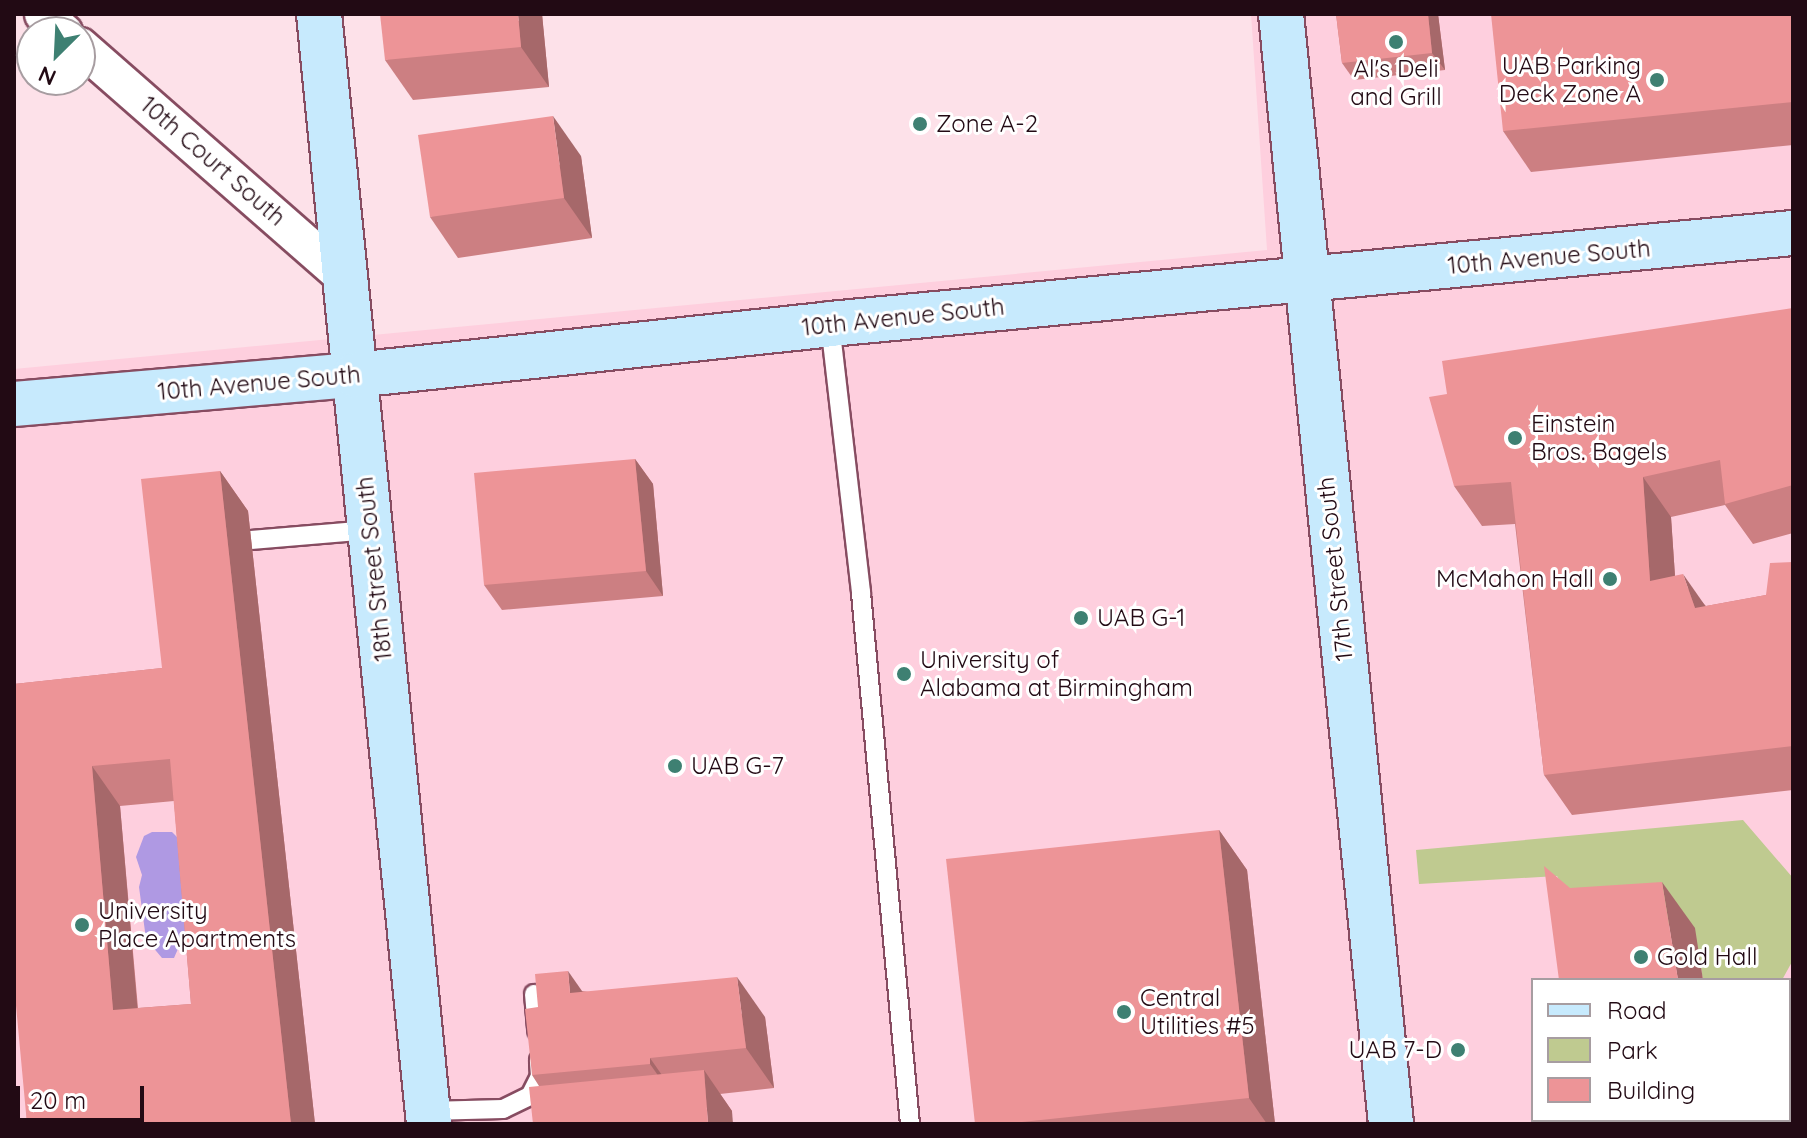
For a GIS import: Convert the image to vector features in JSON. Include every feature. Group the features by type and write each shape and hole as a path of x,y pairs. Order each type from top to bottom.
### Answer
{"street":[{"name":"18th Street South","path":"319,14 428,1118"},
{"name":"17th Street South","path":"1281,14 1391,1124"},
{"name":"10th Court South","path":"96,60 345,278"},
{"name":"10th Avenue South","path":"14,404 355,375 830,324 1793,233"}],"lane":[{"path":"830,324 861,593 910,1124"},
{"path":"251,540 370,530"},
{"path":"428,1118 503,1109 530,1096 540,1076 534,994"}],"shaded area":[{"name":"University of Alabama at Birmingham","path":"1251,14 1793,14 1793,1124 14,1124 14,369 1267,250"},
{"path":"152,832 172,832 180,840 187,928 174,958 162,958 146,939 139,887 142,875 136,857 144,836"}],"green space":[{"path":"1743,820 1793,878 1793,960 1783,978 1703,978 1694,928 1577,913 1557,876 1419,884 1416,850"},
{"path":"1791,1084 1793,1124 1728,1124 1791,1122"}],"building":[{"path":"380,14 518,14 521,47 385,60"},
{"name":"Al's Deli and Grill","path":"1336,14 1428,14 1432,53 1342,63"},
{"name":"UAB Parking Deck Zone A","path":"1491,14 1793,14 1793,102 1503,131"},
{"path":"553,116 564,198 430,217 418,135"},
{"name":"McMahon Hall","path":"1793,308 1793,485 1725,504 1720,460 1643,477 1650,581 1683,574 1695,608 1766,595 1770,563 1793,562 1793,746 1544,775 1511,482 1454,486 1429,397 1447,394 1442,361"},
{"path":"635,459 646,571 484,585 474,473"},
{"name":"University Place Apartments","path":"220,471 291,1124 27,1124 14,984 14,684 162,668 141,479","holes":["170,759 191,1004 113,1010 92,766"]},
{"name":"Central Utilities #5","path":"1219,830 1249,1098 1003,1124 975,1124 946,859"},
{"path":"1544,866 1570,888 1662,882 1678,978 1559,978"},
{"path":"568,971 570,993 737,977 746,1048 650,1058 650,1064 532,1075 525,1009 538,1007 535,974"},
{"path":"704,1070 708,1124 533,1124 529,1087"},
{"path":"1791,1109 1793,1124 1756,1124 1791,1122"},
{"path":"1578,1122 1703,1124 1578,1124"}],"place":[{"name":"Al's Deli and Grill","path":"1396,42"},
{"name":"UAB Parking Deck Zone A","path":"1657,80"},
{"name":"Zone A-2","path":"920,124"},
{"name":"Einstein Bros. Bagels","path":"1515,438"},
{"name":"McMahon Hall","path":"1610,579"},
{"name":"UAB G-1","path":"1081,618"},
{"name":"University of Alabama at Birmingham","path":"904,674"},
{"name":"UAB G-7","path":"675,766"},
{"name":"University Place Apartments","path":"82,925"},
{"name":"Gold Hall","path":"1641,957"},
{"name":"Central Utilities #5","path":"1124,1012"},
{"name":"UAB 7-D","path":"1458,1050"}]}
